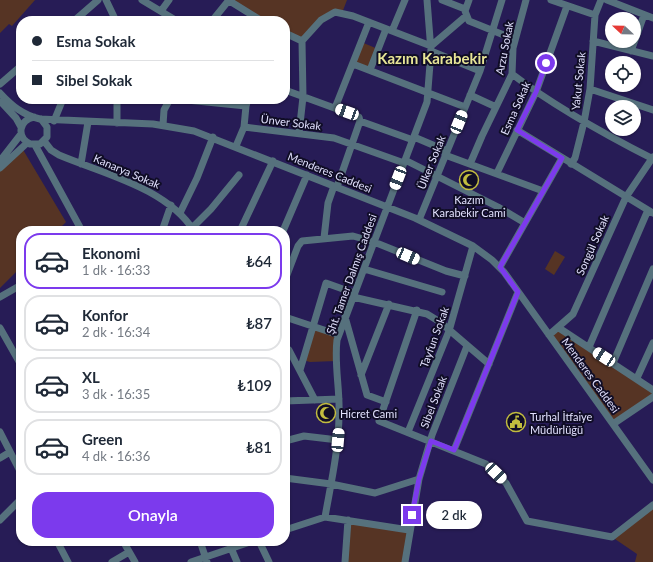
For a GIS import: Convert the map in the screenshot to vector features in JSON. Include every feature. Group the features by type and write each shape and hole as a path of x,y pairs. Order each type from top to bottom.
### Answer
{"street":[{"path":"82,16 98,0"},
{"path":"106,0 114,16"},
{"path":"143,0 169,16"},
{"path":"161,11 169,0"},
{"path":"370,70 405,0"},
{"name":"Şht. Tamer Dalmış Caddesi","path":"325,517 338,440 339,399 336,361 339,335 344,317 354,295 414,139 429,93 431,49 427,0"},
{"path":"442,0 466,13 472,22 514,39"},
{"path":"431,49 466,13 469,0"},
{"name":"Ülker Sokak","path":"419,220 480,71 502,0"},
{"name":"Arzu Sokak","path":"470,164 512,74 514,39 526,0"},
{"path":"551,0 595,15"},
{"name":"Yakut Sokak","path":"571,164 575,158 584,122 590,89 595,15 601,0"},
{"path":"607,0 653,18"},
{"path":"216,16 226,1 253,16"},
{"name":"Esma Sokak","path":"497,174 536,92 567,6"},
{"path":"299,133 303,97 302,41 321,20 332,12 345,13 369,22 480,71"},
{"path":"631,51 644,15"},
{"path":"335,108 369,22"},
{"path":"290,35 302,41"},
{"path":"593,41 653,56"},
{"path":"353,64 465,107"},
{"path":"0,84 16,70"},
{"path":"512,74 536,92 584,122 653,158"},
{"path":"590,89 653,110"},
{"path":"290,92 359,117 360,121 414,139 470,164 543,190"},
{"name":"Menderes Caddesi","path":"0,94 16,109 37,118 71,122 163,125 194,131 213,137 388,206 473,246 500,267 653,480"},
{"path":"470,95 496,107"},
{"path":"0,100 16,118 21,131 45,163 79,226"},
{"path":"54,120 61,104"},
{"path":"117,104 117,123"},
{"path":"163,125 164,110 167,104"},
{"path":"236,146 244,126 247,104"},
{"path":"0,168 31,144 44,141 48,134 48,129 45,123 37,118 25,121 21,131 1,157"},
{"path":"324,238 328,203 352,145 360,121"},
{"name":"Menderes Caddesi","path":"48,129 56,125 71,122"},
{"path":"81,164 88,122"},
{"name":"Ünver Sokak","path":"244,126 334,138 404,162 437,176 498,207 525,223"},
{"path":"517,130 651,211 589,347"},
{"path":"180,213 197,178 213,137"},
{"name":"Kanarya Sokak","path":"44,141 57,154 148,191 171,205 180,213 190,226"},
{"path":"45,163 49,155 57,154"},
{"path":"500,267 562,158"},
{"name":"Songül Sokak","path":"549,336 573,314 626,197 653,158"},
{"path":"242,226 273,161"},
{"path":"196,226 238,175"},
{"path":"285,226 307,175"},
{"path":"164,226 171,205"},
{"path":"290,267 300,242 304,240 353,236 374,242 419,261 465,276"},
{"name":"Tayfun Sokak","path":"408,432 449,331 473,246"},
{"path":"364,268 442,292"},
{"path":"613,363 653,269"},
{"path":"300,370 326,283 354,295 417,310 434,318 489,364"},
{"path":"0,297 16,288"},
{"path":"454,450 518,292"},
{"path":"361,375 389,304"},
{"path":"417,310 379,420 486,464 506,483 527,520 612,537 653,506"},
{"path":"344,317 367,395 386,402"},
{"path":"290,319 339,335"},
{"path":"0,328 16,348"},
{"path":"559,328 637,378 653,390"},
{"path":"637,378 653,343"},
{"name":"Sibel Sokak","path":"405,562 419,479 431,441 466,346"},
{"path":"290,352 315,400"},
{"path":"613,424 653,398"},
{"path":"290,401 339,399"},
{"path":"0,432 16,463"},
{"path":"290,440 304,436 338,440"},
{"path":"0,458 10,452"},
{"path":"646,469 653,465"},
{"path":"290,479 331,484 377,493 419,479"},
{"path":"0,520 16,504"},
{"path":"290,528 325,517 410,530"},
{"path":"345,562 348,520"},
{"path":"60,546 68,562"},
{"path":"126,546 135,562"},
{"path":"202,546 206,560"},
{"path":"191,562 206,560 237,546"},
{"path":"261,546 269,562"},
{"path":"231,548 237,562"},
{"path":"112,562 129,552"}],"shaded area":[{"path":"0,0 35,0 21,16 16,16 16,21 12,26 9,24 0,33"},
{"path":"229,0 347,0 342,13 335,12 302,41 290,35 290,16 254,16"},
{"path":"361,42 378,49 370,70 353,64"},
{"path":"22,148 66,222 62,226 16,226 16,272 0,288 0,168"},
{"path":"555,251 565,257 554,275 545,269"},
{"path":"312,326 339,335 336,361 310,362 303,360"},
{"path":"559,328 653,390 653,397 613,424 549,335"},
{"path":"653,505 653,562 635,562 637,554 612,537"},
{"path":"348,520 409,530 405,562 345,562"}],"place":[{"name":"Kazım Karabekir Cami","path":"469,180"},
{"name":"Hicret Cami","path":"326,413"},
{"name":"Turhal İtfaiye Müdürlüğü","path":"516,422"}],"district":[{"name":"Kazım Karabekir","path":"432,58"}],"route":[{"path":"412,515 419,479 431,441 454,450 518,292 500,267 562,158 517,130 536,92 546,63"}]}
